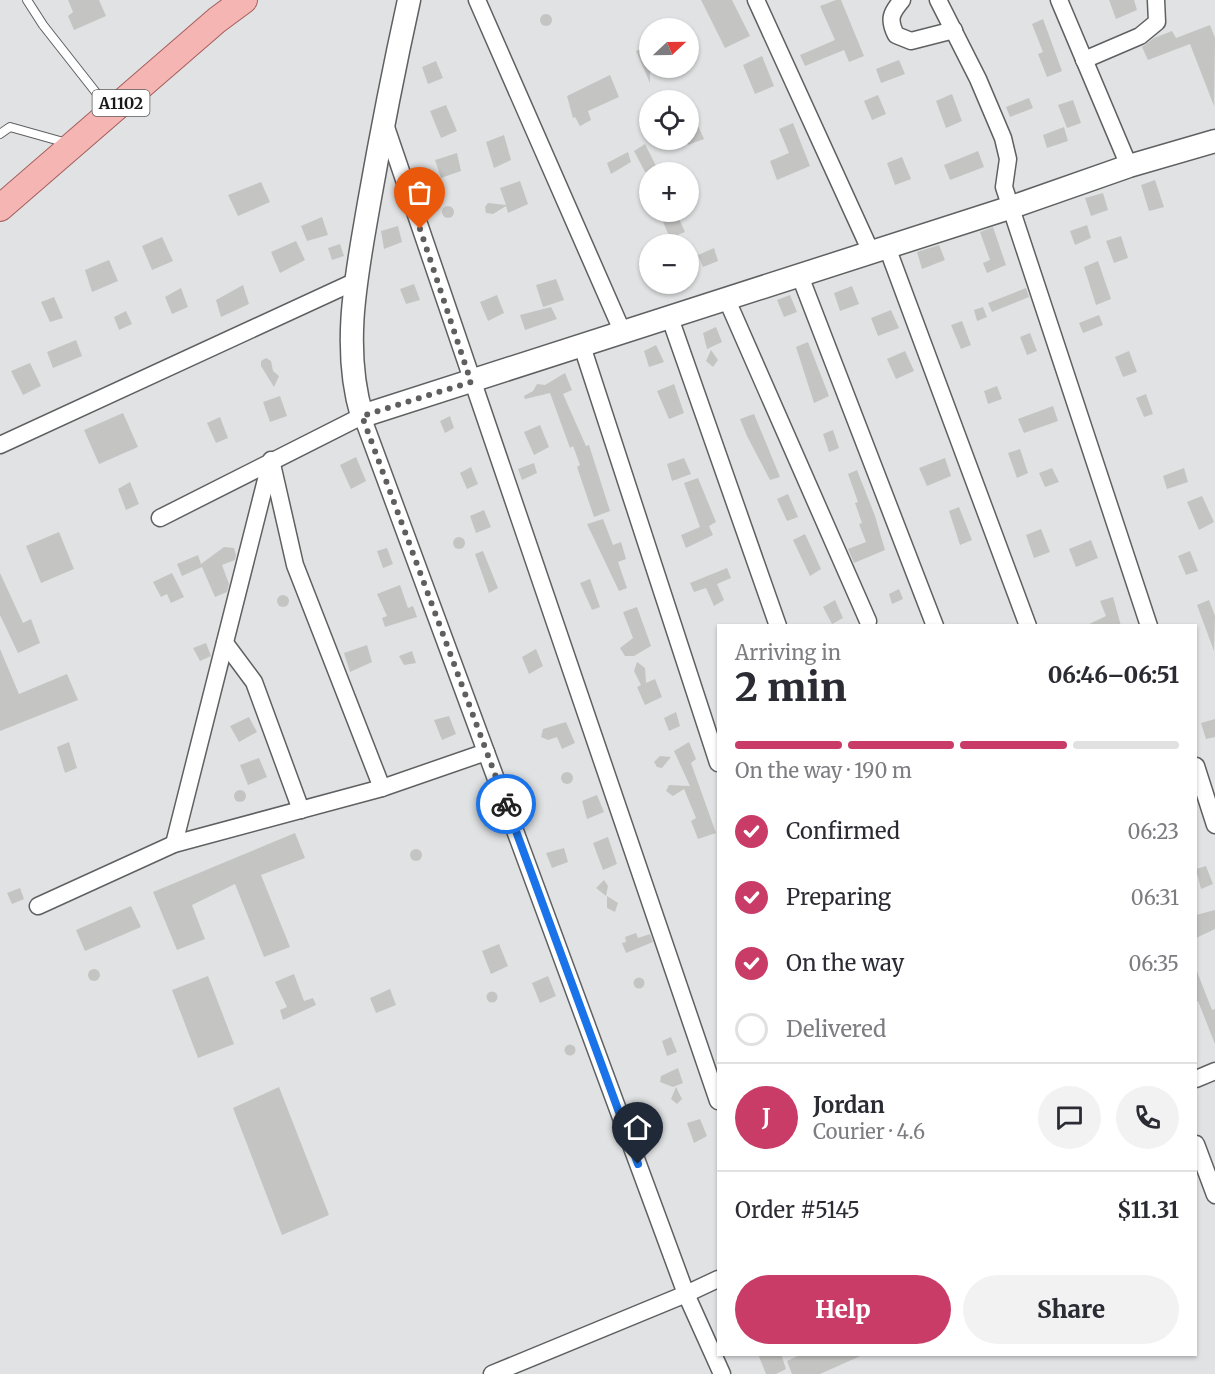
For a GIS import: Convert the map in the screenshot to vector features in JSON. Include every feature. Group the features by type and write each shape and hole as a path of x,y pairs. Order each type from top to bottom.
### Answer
{"main road":[{"name":"A1102","path":"0,208 217,20 244,0"},
{"path":"409,0 384,120 356,281 351,366 362,416 727,300 1012,207 1129,166 1215,141"}],"street":[{"path":"477,0 623,333"},
{"path":"756,0 879,250 1027,624"},
{"path":"902,0 891,13 891,25 896,35 911,41 954,30"},
{"path":"938,0 978,79 1003,138 1008,159 1004,187 1148,624"},
{"path":"1059,0 1129,166"},
{"path":"1084,60 1140,36 1157,22 1156,0"},
{"path":"384,120 471,382 717,1098"},
{"path":"800,276 934,624"},
{"path":"0,445 356,281"},
{"path":"727,300 868,621"},
{"path":"669,318 777,624"},
{"path":"582,346 717,760"},
{"path":"160,518 362,416 686,1294 722,1374"},
{"path":"174,844 271,460"},
{"path":"271,460 295,565 382,788"},
{"path":"225,643 254,682 301,810"},
{"path":"38,906 174,844 382,788 486,752"},
{"path":"1197,769 1215,825"},
{"path":"1197,1076 1215,1071"},
{"path":"1197,1147 1215,1195"},
{"path":"492,1374 717,1279"}],"lane":[{"path":"27,0 43,25 111,112"},
{"path":"0,134 10,127 73,145"}],"building":[{"path":"68,0 99,0 106,16 74,30 68,16 73,12"},
{"path":"701,0 732,0 750,36 725,48"},
{"path":"841,0 864,56 849,62 844,50 805,66 800,55 835,40 820,6"},
{"path":"1109,0 1134,0 1137,10 1116,19"},
{"path":"546,14 552,20 546,26 540,20"},
{"path":"1043,19 1062,71 1047,77 1038,54 1043,52 1032,24"},
{"path":"1210,25 1215,38 1214,106 1190,44 1148,60 1142,47 1154,38 1172,31 1176,38"},
{"path":"762,56 774,86 755,94 743,65"},
{"path":"899,60 905,74 881,83 876,69"},
{"path":"436,61 443,78 428,84 422,67"},
{"path":"610,75 619,97 588,111 591,120 580,126 575,117 573,118 567,96"},
{"path":"952,94 962,121 946,128 936,101"},
{"path":"878,95 886,114 872,120 864,101"},
{"path":"1029,98 1033,108 1010,117 1006,107"},
{"path":"1073,100 1081,123 1067,128 1058,105"},
{"path":"446,105 457,131 441,138 430,111"},
{"path":"793,123 810,166 777,180 770,161 789,153 779,129"},
{"path":"1064,127 1068,141 1047,148 1043,135"},
{"path":"699,128 704,139 699,141"},
{"path":"504,135 511,160 494,168 486,142"},
{"path":"639,148 639,150 648,150 654,162 640,162 634,151"},
{"path":"978,151 984,167 950,180 944,165"},
{"path":"628,152 631,162 611,174 607,163"},
{"path":"457,153 461,171 441,178 435,160"},
{"path":"902,157 911,179 895,185 887,163"},
{"path":"1155,180 1164,207 1149,211 1141,185"},
{"path":"520,181 528,204 508,213 506,206 493,214 486,213 485,207 488,203 506,205 500,188"},
{"path":"261,182 270,202 238,216 228,195"},
{"path":"1103,193 1108,210 1091,216 1085,198"},
{"path":"450,206 454,212 450,218 446,218 442,210"},
{"path":"322,217 328,235 307,241 301,226"},
{"path":"663,222 680,222 685,232 668,234"},
{"path":"1087,225 1091,238 1075,245 1070,231"},
{"path":"398,226 402,242 384,249 381,231"},
{"path":"993,227 1006,265 987,273 983,263 990,260 980,232"},
{"path":"1121,236 1128,258 1114,263 1106,241"},
{"path":"162,237 173,261 152,270 142,246"},
{"path":"296,241 305,260 280,273 271,252"},
{"path":"340,244 344,256 332,260 328,248"},
{"path":"939,245 945,260 922,269 917,252"},
{"path":"714,248 718,261 703,267 699,255"},
{"path":"109,260 118,281 92,292 85,270"},
{"path":"1098,261 1111,299 1096,305 1084,267"},
{"path":"556,279 564,300 543,307 536,285"},
{"path":"414,284 420,300 406,304 400,289"},
{"path":"243,285 249,304 221,317 216,300"},
{"path":"852,286 859,304 840,311 834,293"},
{"path":"181,288 188,307 172,314 165,297"},
{"path":"1026,288 1029,297 992,312 988,303"},
{"path":"497,295 504,313 488,321 480,302"},
{"path":"790,295 797,312 784,317 777,300"},
{"path":"54,297 63,318 50,322 41,302"},
{"path":"551,307 557,319 525,330 520,315"},
{"path":"983,307 987,317 977,321 974,310"},
{"path":"891,310 899,328 878,336 871,318"},
{"path":"126,311 132,324 119,330 114,317"},
{"path":"1099,315 1103,325 1083,333 1079,323"},
{"path":"962,321 971,345 961,349 951,325"},
{"path":"716,327 722,342 707,349 703,333"},
{"path":"1030,333 1037,351 1027,355 1020,337"},
{"path":"76,340 82,356 53,368 47,352"},
{"path":"808,342 829,396 814,403 796,347"},
{"path":"656,345 664,362 649,367 644,351"},
{"path":"711,350 718,360 713,367 706,361"},
{"path":"905,351 914,371 896,379 887,359"},
{"path":"1129,351 1137,372 1123,377 1115,357"},
{"path":"266,358 271,361 273,371 279,376 274,387 261,366 261,361"},
{"path":"30,363 41,386 23,395 11,371"},
{"path":"565,373 572,390 563,394 586,446 589,445 610,511 594,517 577,467 580,465 573,446 570,448 550,393 525,399 524,396 533,391 537,384 545,385"},
{"path":"674,384 684,413 669,419 657,391"},
{"path":"997,386 1002,399 988,404 984,391"},
{"path":"1146,394 1153,414 1144,417 1136,398"},
{"path":"280,396 287,416 270,422 263,402"},
{"path":"1053,406 1058,421 1024,433 1018,419"},
{"path":"123,413 138,447 99,464 84,430"},
{"path":"754,414 780,477 770,480 740,419"},
{"path":"450,416 454,428 445,433 440,421"},
{"path":"220,417 228,438 216,443 207,423"},
{"path":"540,425 549,447 534,455 524,432"},
{"path":"833,430 839,448 829,452 823,434"},
{"path":"1020,449 1028,473 1017,478 1008,453"},
{"path":"356,457 366,481 351,489 340,465"},
{"path":"684,458 691,474 672,481 667,464"},
{"path":"945,458 951,476 927,486 919,468"},
{"path":"534,463 537,473 522,480 518,469"},
{"path":"471,467 478,484 467,489 460,473"},
{"path":"1052,468 1059,482 1045,487 1039,473"},
{"path":"1184,468 1188,482 1167,489 1163,476"},
{"path":"857,470 885,550 854,563 848,549 866,542 859,524 862,523 855,503 858,502 848,474"},
{"path":"698,478 716,522 709,526 713,535 686,548 681,535 700,527 684,483"},
{"path":"130,482 139,504 126,510 118,489"},
{"path":"788,494 798,517 787,521 777,499"},
{"path":"1202,496 1214,522 1199,530 1187,502"},
{"path":"959,507 972,540 960,545 949,511"},
{"path":"484,510 491,527 476,533 470,516"},
{"path":"603,519 613,545 621,542 626,559 618,562 627,588 619,591 587,524"},
{"path":"1041,529 1050,552 1034,558 1026,535"},
{"path":"59,532 74,569 41,583 26,546"},
{"path":"805,534 821,569 810,576 793,540"},
{"path":"461,537 465,543 461,549 457,549 453,541"},
{"path":"1091,540 1098,558 1076,567 1069,549"},
{"path":"224,547 234,548 236,555 235,560 222,565 229,584 227,592 215,597 202,567 182,576 177,564 198,555 201,564"},
{"path":"387,548 393,564 383,568 377,551"},
{"path":"483,551 498,588 489,593 475,554"},
{"path":"1190,551 1198,571 1186,575 1178,556"},
{"path":"727,568 731,578 717,584 724,600 714,606 706,588 694,592 690,583"},
{"path":"0,573 23,623 31,619 40,643 18,653 0,615"},
{"path":"172,573 184,597 171,603 167,594 161,597 153,582"},
{"path":"590,579 600,607 592,610 580,583"},
{"path":"400,585 408,608 413,606 417,617 385,627 382,618 387,616 377,594"},
{"path":"899,589 903,599 892,604 889,594"},
{"path":"285,595 289,601 285,607 281,607 277,599"},
{"path":"1113,597 1120,624 1089,624 1106,616 1100,601"},
{"path":"835,600 843,618 832,624 823,607"},
{"path":"1209,600 1215,616 1214,651 1197,605"},
{"path":"637,607 651,646 634,656 625,656 620,648 633,638 623,612"},
{"path":"206,643 211,656 200,661 193,648"},
{"path":"367,645 372,662 350,672 344,653"},
{"path":"0,649 19,694 67,674 78,700 0,731"},
{"path":"536,649 543,666 529,674 522,657"},
{"path":"412,651 416,663 404,665 399,656"},
{"path":"637,662 645,668 646,683 655,679 662,697 645,705 637,687 641,685 634,671"},
{"path":"676,712 680,726 669,731 664,718"},
{"path":"449,716 456,734 442,740 434,720"},
{"path":"249,717 257,732 239,742 230,726"},
{"path":"1215,719 1215,737 1206,739 1201,723"},
{"path":"566,722 575,743 562,749 557,737 548,740 541,737 543,729"},
{"path":"69,742 77,768 65,773 57,747"},
{"path":"689,742 696,759 691,763 716,833 698,839 691,821 696,818 684,789 673,796 666,791 669,785 690,786 674,751"},
{"path":"660,756 671,757 662,768 657,767 654,762"},
{"path":"259,758 267,777 248,785 240,765"},
{"path":"569,772 573,778 569,784 565,784 561,776"},
{"path":"242,790 246,796 242,802 238,802 234,794"},
{"path":"597,795 604,812 587,819 582,801"},
{"path":"295,833 305,858 261,875 290,947 264,957 235,884 192,905 205,939 177,950 153,892"},
{"path":"608,837 617,864 603,870 593,843"},
{"path":"564,848 568,862 552,868 546,853"},
{"path":"418,849 422,855 418,861 414,861 410,853"},
{"path":"1206,866 1213,884 1201,889 1197,869"},
{"path":"604,880 608,886 606,896 596,888"},
{"path":"20,888 24,899 12,904 7,893"},
{"path":"607,896 618,903 615,912 607,908"},
{"path":"131,906 141,927 85,951 76,930"},
{"path":"1215,910 1215,929 1197,938 1197,915"},
{"path":"636,933 638,938 650,934 653,942 626,953 622,943 626,942 625,937"},
{"path":"499,944 508,966 491,974 482,951"},
{"path":"96,969 99,970 99,980 92,981 89,980 88,973 89,970"},
{"path":"1197,972 1212,1010 1215,1009 1215,1044 1198,1001"},
{"path":"294,974 304,1001 313,998 316,1005 283,1020 280,1010 287,1007 275,982"},
{"path":"208,976 234,1044 198,1058 172,990"},
{"path":"548,976 556,996 540,1003 532,983"},
{"path":"639,977 645,983 639,989 633,983"},
{"path":"390,989 396,1005 376,1013 370,998"},
{"path":"492,992 496,993 496,1001 492,1002 488,1001 487,997 488,993"},
{"path":"671,1037 677,1052 667,1056 662,1041"},
{"path":"570,1045 574,1046 574,1054 570,1055 566,1054 565,1050 566,1046"},
{"path":"678,1068 683,1083 673,1087 660,1082 661,1076"},
{"path":"279,1087 329,1215 282,1235 233,1108"},
{"path":"676,1087 682,1099 677,1104 671,1099"},
{"path":"700,1119 707,1136 694,1143 687,1123"},
{"path":"759,1356 782,1356 786,1369 776,1374 766,1374"},
{"path":"798,1356 860,1356 820,1374 792,1374 787,1361"}],"way so far":[{"path":"420,229 471,382 362,416 506,804"}],"route":[{"path":"506,804 638,1164"}]}
